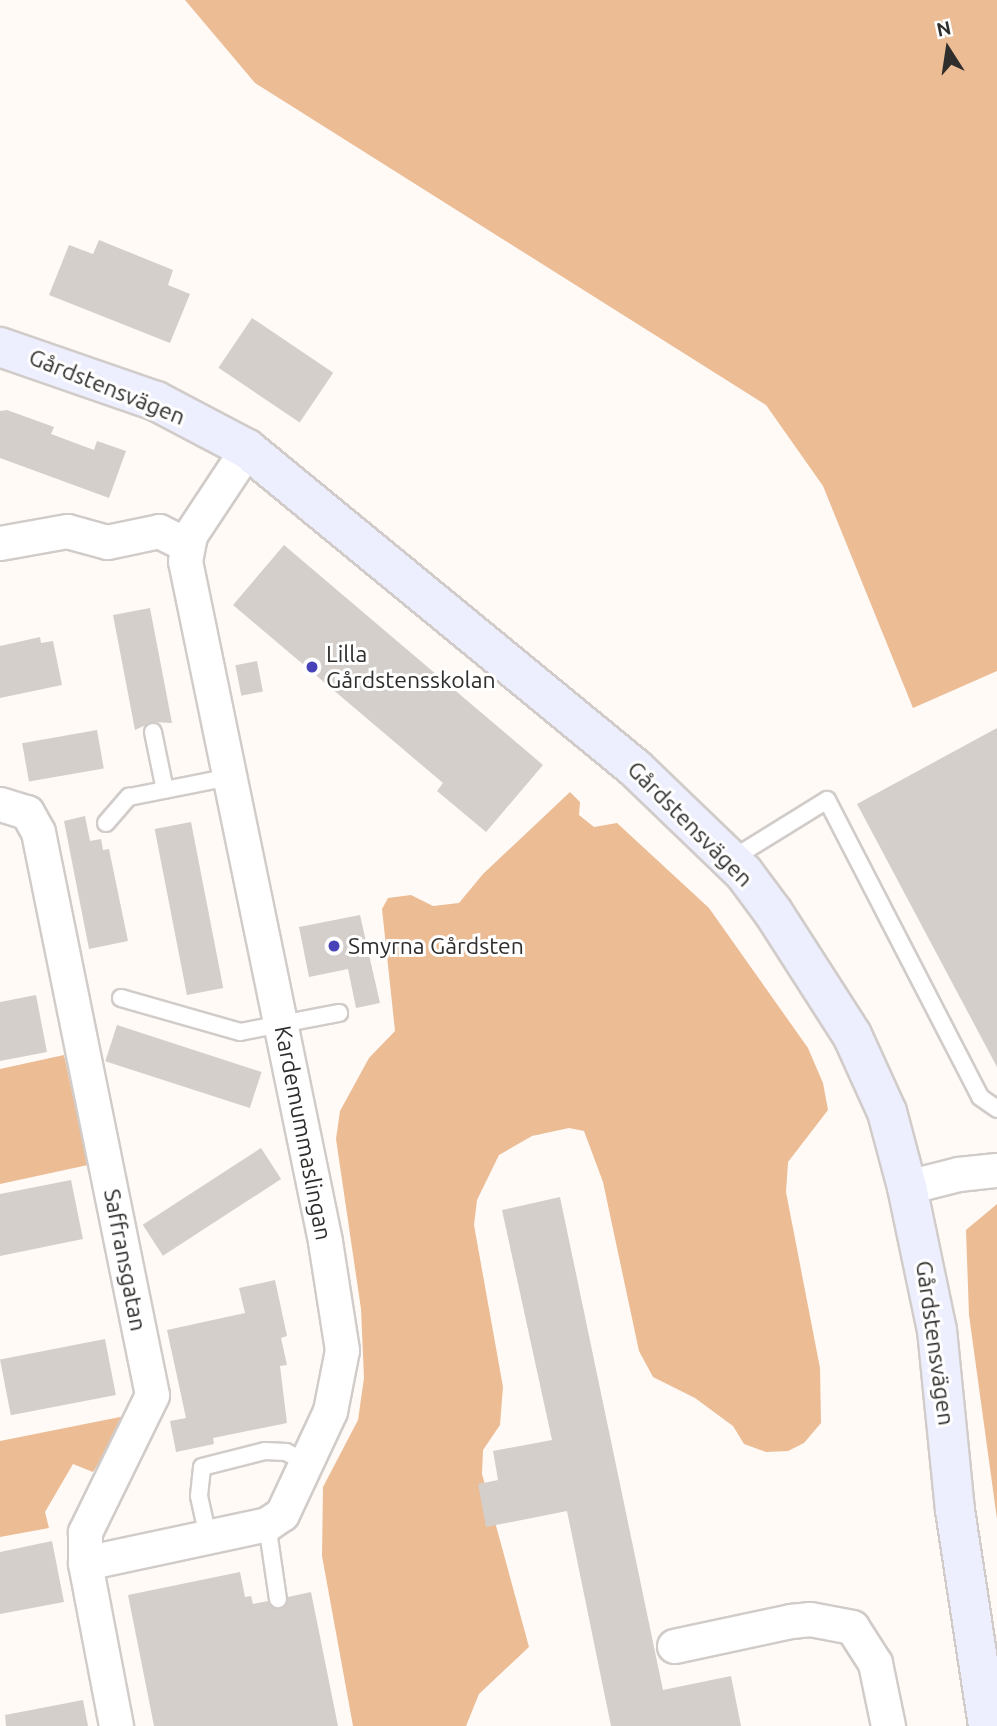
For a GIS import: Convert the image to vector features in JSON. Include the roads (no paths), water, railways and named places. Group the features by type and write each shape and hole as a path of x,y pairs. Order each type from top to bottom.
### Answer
{"street":[{"name":"Gårdstensvägen","path":"0,347 156,401 247,449 635,768 730,859 773,912 852,1035 887,1112 907,1187 937,1330 955,1510 988,1726"},
{"path":"0,543 67,531 107,542 159,531 186,545 247,449"},
{"name":"Kardemummaslingan","path":"186,545 342,1350 330,1411 308,1463 282,1514 267,1524"},
{"name":"Saffransgatan","path":"0,804 27,811 38,832 152,1395 85,1532 85,1563 116,1726"},
{"path":"907,1187 958,1174 997,1170"},
{"path":"85,1563 267,1524"},
{"path":"674,1646 791,1621 810,1619 852,1627 875,1663 888,1726"}],"lane":[{"path":"153,733 165,790"},
{"path":"106,823 129,797 230,777"},
{"path":"730,859 827,800 980,1097 997,1109"},
{"path":"121,998 240,1032 339,1013"},
{"path":"208,1537 199,1496 202,1467 265,1451 286,1452 308,1463"},
{"path":"267,1524 278,1599"}],"place":[{"name":"Lilla Gårdstensskolan","path":"312,667"},
{"name":"Smyrna Gårdsten","path":"334,946"}]}
